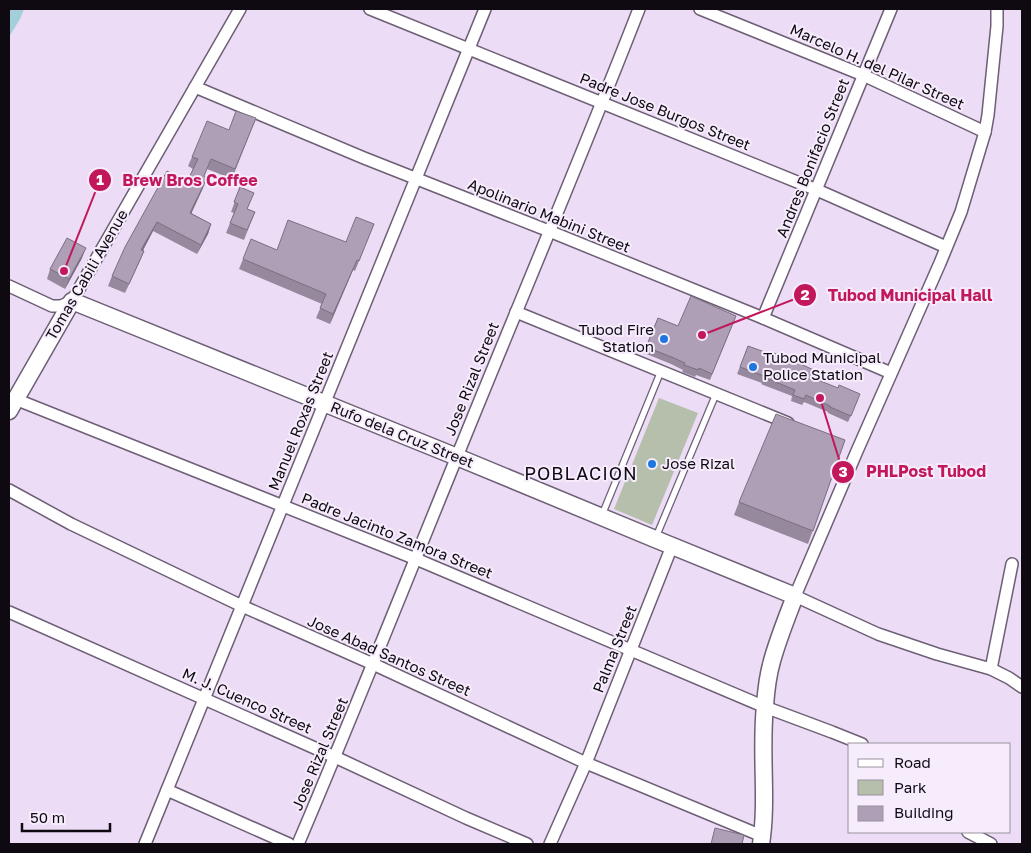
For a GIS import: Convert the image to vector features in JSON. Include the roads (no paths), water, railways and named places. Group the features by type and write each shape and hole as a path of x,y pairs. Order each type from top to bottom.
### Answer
{"street":[{"name":"Tomas Cabili Avenue","path":"12,405 240,9"},
{"name":"Padre Jose Burgos Street","path":"370,9 817,190 946,247"},
{"name":"Manuel Roxas Street","path":"145,844 485,9"},
{"name":"Jose Rizal Street","path":"298,844 550,231 639,9"},
{"name":"Marcelo H. del Pilar Street","path":"700,9 863,75 985,132"},
{"name":"Andres Bonifacio Street","path":"763,318 891,9"},
{"path":"762,840 764,811 763,736 765,707 772,662 795,596 852,449 891,373 961,212 985,132 997,26 997,9"},
{"name":"Apolinario Mabini Street","path":"195,87 416,179 550,231 763,318 891,373"},
{"path":"9,286 52,306 60,306 72,301"},
{"name":"Rufo dela Cruz Street","path":"72,301 795,596"},
{"path":"516,312 795,426"},
{"name":"Padre Jacinto Zamora Street","path":"12,405 284,505 416,558 765,707 860,743"},
{"name":"Jose Abad Santos Street","path":"9,490 71,524 242,606 373,664 586,763 762,840"},
{"name":"Palma Street","path":"550,844 586,763 672,546"},
{"path":"991,669 1012,564"},
{"path":"795,596 878,634 937,654 991,669 1010,678 1022,687"},
{"name":"M. J. Cuenco Street","path":"9,612 527,844"},
{"path":"167,790 289,844"},
{"path":"970,833 990,844"}],"lane":[{"path":"601,517 661,372"},
{"path":"655,539 716,394"}],"place":[{"name":"Brew Bros Coffee","path":"64,271"},
{"name":"Tubod Municipal Hall","path":"702,335"},
{"name":"Tubod Fire Station","path":"664,339"},
{"name":"Tubod Municipal Police Station","path":"753,367"},
{"name":"PHLPost Tubod","path":"820,398"},
{"name":"Jose Rizal","path":"652,464"}],"district":[{"name":"POBLACION","path":"581,474"}]}
